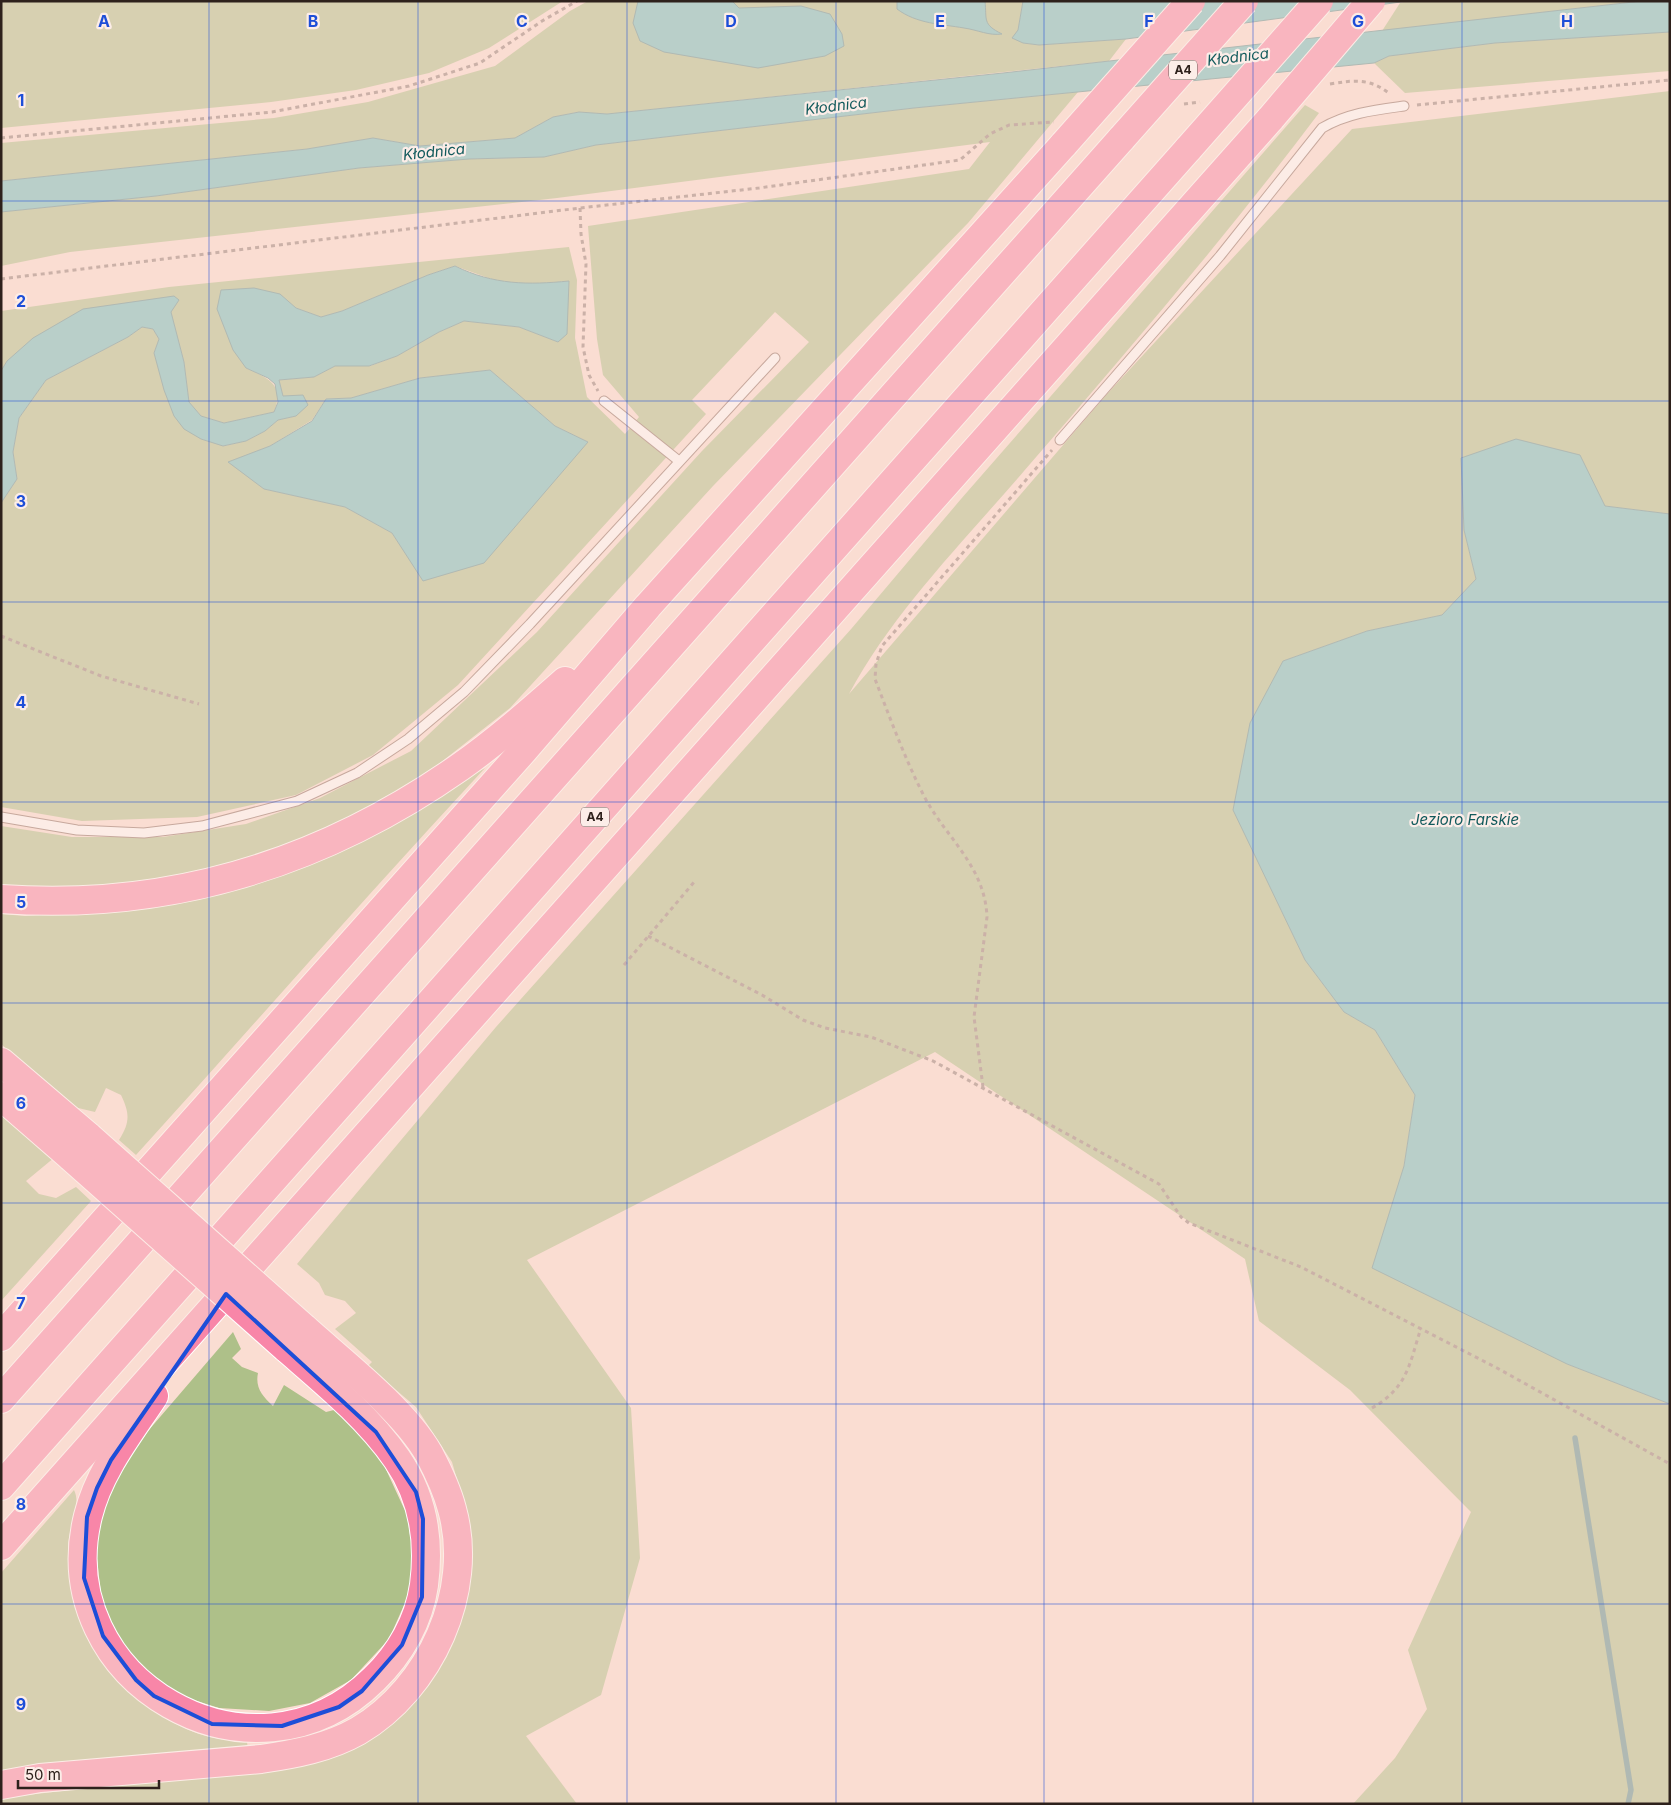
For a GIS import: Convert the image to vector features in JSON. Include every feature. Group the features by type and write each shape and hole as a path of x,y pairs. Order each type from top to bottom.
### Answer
{"highway":[{"path":"1,1337 524,750 648,606 1191,1"},
{"name":"A4","path":"1,1399 1244,1"},
{"name":"A4","path":"1,1486 1319,1"},
{"path":"1,1546 1271,118 1371,1"},
{"path":"1,899 30,901 104,900 176,891 227,880 323,846 383,816 460,767 508,731 648,606"},
{"path":"1,1062 89,1137 384,1400 428,1452 443,1482 453,1510 457,1541 457,1573 451,1606 440,1637 426,1666 383,1714 358,1731 327,1745 297,1754 261,1759 40,1778 1,1785"},
{"path":"1,1096 286,1348 376,1432 398,1460 416,1492 423,1519 426,1547 422,1597 402,1645 386,1667 362,1691 339,1707 310,1719 282,1726 248,1728 212,1724 154,1696 136,1680 103,1636 92,1611 84,1571 87,1517 97,1488 111,1460 210,1311"}],"lane":[{"path":"1060,440 1220,256 1322,128 1338,119 1361,112 1404,106"},
{"path":"1,818 78,830 125,832 202,826 297,801 357,773 408,739 464,692 530,624 775,358"},
{"path":"604,401 679,461"}],"path":[{"path":"1,138 272,112 409,86 480,63 542,21 577,1"},
{"path":"1404,106 1670,80"},
{"path":"1,279 759,188 960,160"},
{"path":"580,208 581,234 586,264 583,348 589,375 604,401"},
{"path":"983,1087 974,1017 987,917 987,901 980,880 925,798 875,679 876,664 882,646 1060,440"},
{"path":"1,636 101,676 199,704"},
{"path":"624,965 694,881"},
{"path":"648,936 762,995 803,1020 825,1028 853,1032 897,1046 933,1061 1159,1184 1181,1217 1189,1223 1301,1267 1421,1328 1670,1464"},
{"path":"1372,1408 1389,1398 1399,1388 1405,1378 1421,1328"}],"highlighted area":[{"path":"226,1294 376,1432 416,1492 423,1519 422,1597 402,1645 362,1691 339,1707 282,1726 212,1724 154,1696 136,1680 103,1636 84,1578 87,1517 97,1488 111,1460"}],"green space":[{"path":"1,1 563,1 489,48 429,73 356,90 271,102 1,128"},
{"path":"588,1 1023,1 1018,30 1023,43 1039,45 1126,39 1109,61 607,114 578,112 553,117 515,138 420,146 373,138 307,149 1,181 1,143 274,118 368,102 495,66 570,11"},
{"path":"1408,1 1642,1 1382,31 1400,3"},
{"path":"1670,32 1670,71 1405,93 1374,63 1389,56 1495,43"},
{"path":"1670,91 1670,514 1605,506 1464,530 1476,579 1442,615 1367,631 1283,661 1276,899 1305,960 1344,1012 1375,1030 1415,1095 1404,1166 1567,1364 1670,1404 1670,1804 1353,1804 1395,1758 1427,1709 1408,1650 1471,1512 1350,1390 1259,1321 1245,1259 935,1052 527,1260 631,1408 640,1558 601,1695 526,1736 577,1804 1,1804 1,1798 123,1784 358,1746 417,1700 449,1650 470,1583 470,1524 452,1462 416,1407 368,1366 372,1362 335,1329 356,1313 345,1301 325,1295 319,1283 297,1264 496,1027 852,628 961,499 1305,105 1319,113 1284,159 1137,339 930,578 886,634 849,694 1107,394 1352,129"},
{"path":"1078,92 968,223 713,486 510,708 412,785 367,811 281,848 187,876 100,886 1,888 1,826 72,837 163,837 246,824 320,798 411,751 537,632 702,451 809,342 775,312 692,400 706,414 458,685 373,755 296,795 197,817 82,821 1,807 1,503 17,479 13,452 19,418 46,380 128,337 142,327 153,329 159,339 154,353 158,363 201,439 224,446 246,441 265,431 278,420 296,416 288,396 283,396 279,380 314,377 335,366 370,366 397,356 439,332 464,321 519,327 558,342 567,306 569,281 525,285 494,280 455,266 428,275 342,311 321,317 296,308 279,294 246,368 267,379 276,388 277,402 274,412 224,423 201,416 189,402 184,362 170,312 179,300 7,361 1,371 1,311 169,287 569,247 577,280 575,338 587,397 625,434 639,417 603,375 597,339 588,226 969,169 990,142 557,198 70,252 1,266 1,212 156,196 359,168 469,159 544,157 596,145 914,108","holes":["490,370 555,426 588,442 424,581 392,533 345,507 264,489 229,462 270,446 312,420 326,399 351,398 420,378"]},
{"path":"485,768 136,1155 119,1140 128,1118 121,1095 106,1088 95,1112 74,1107 1,1044 1,914 25,916 141,908 231,891 326,857"},
{"path":"1,1111 55,1157 26,1181 39,1194 56,1198 76,1187 91,1201 1,1301"},
{"path":"233,1332 241,1349 232,1358 242,1367 258,1373 257,1378 260,1391 273,1406 284,1385 326,1412 338,1409 377,1450 407,1515 414,1562 408,1596 389,1639 351,1680 310,1703 269,1711 219,1708 175,1694 143,1670 115,1633 101,1594 96,1550 99,1515 118,1474 148,1431"},
{"path":"74,1490 76,1507 68,1546 69,1568 73,1596 81,1623 95,1649 112,1672 132,1693 155,1711 180,1726 206,1736 247,1742 248,1750 1,1772 1,1573"}],"water":[{"path":"638,1 732,1 739,8 801,6 830,14 842,34 844,46 825,56 758,68 664,52 640,41 633,23"},
{"path":"897,1 985,1 988,24 1002,34 988,34 921,21 897,9"},
{"path":"1023,1 1408,1 1126,39 1039,45 1023,43 1012,38 1018,30"},
{"name":"Kłodnica","path":"1642,1 1670,1 1670,32 1495,43 1389,56 1374,63 914,108 596,145 544,157 469,159 359,168 156,196 1,212 1,181 307,149 373,138 420,146 515,138 553,117 579,112 607,114 1003,73"},
{"path":"455,266 484,277 511,282 569,281 567,334 558,342 519,327 464,321 439,332 397,356 369,366 335,366 314,377 279,380 283,396 303,395 308,405 296,416 278,420 265,431 246,441 223,446 201,439 184,429 174,416 164,390 154,353 159,339 153,329 142,327 128,337 46,380 19,418 13,452 17,479 1,503 1,371 7,361 33,338 83,309 174,296 179,300 171,312 184,362 189,402 201,416 224,423 274,412 278,402 275,384 268,378 246,368 233,350 217,309 221,290 254,288 280,294 296,308 321,317 342,311 428,275"},
{"path":"490,370 555,426 588,442 484,563 423,581 392,533 345,507 264,489 228,462 270,446 312,421 326,399 351,398 420,378"},
{"name":"Jezioro Farskie","path":"1516,439 1580,455 1605,506 1670,514 1670,1404 1567,1364 1372,1268 1404,1166 1415,1095 1375,1030 1344,1012 1305,960 1233,810 1250,723 1283,661 1367,631 1442,615 1476,579 1464,530 1461,458"}],"waterway":[{"path":"1575,1438 1631,1790 1628,1804"}]}
